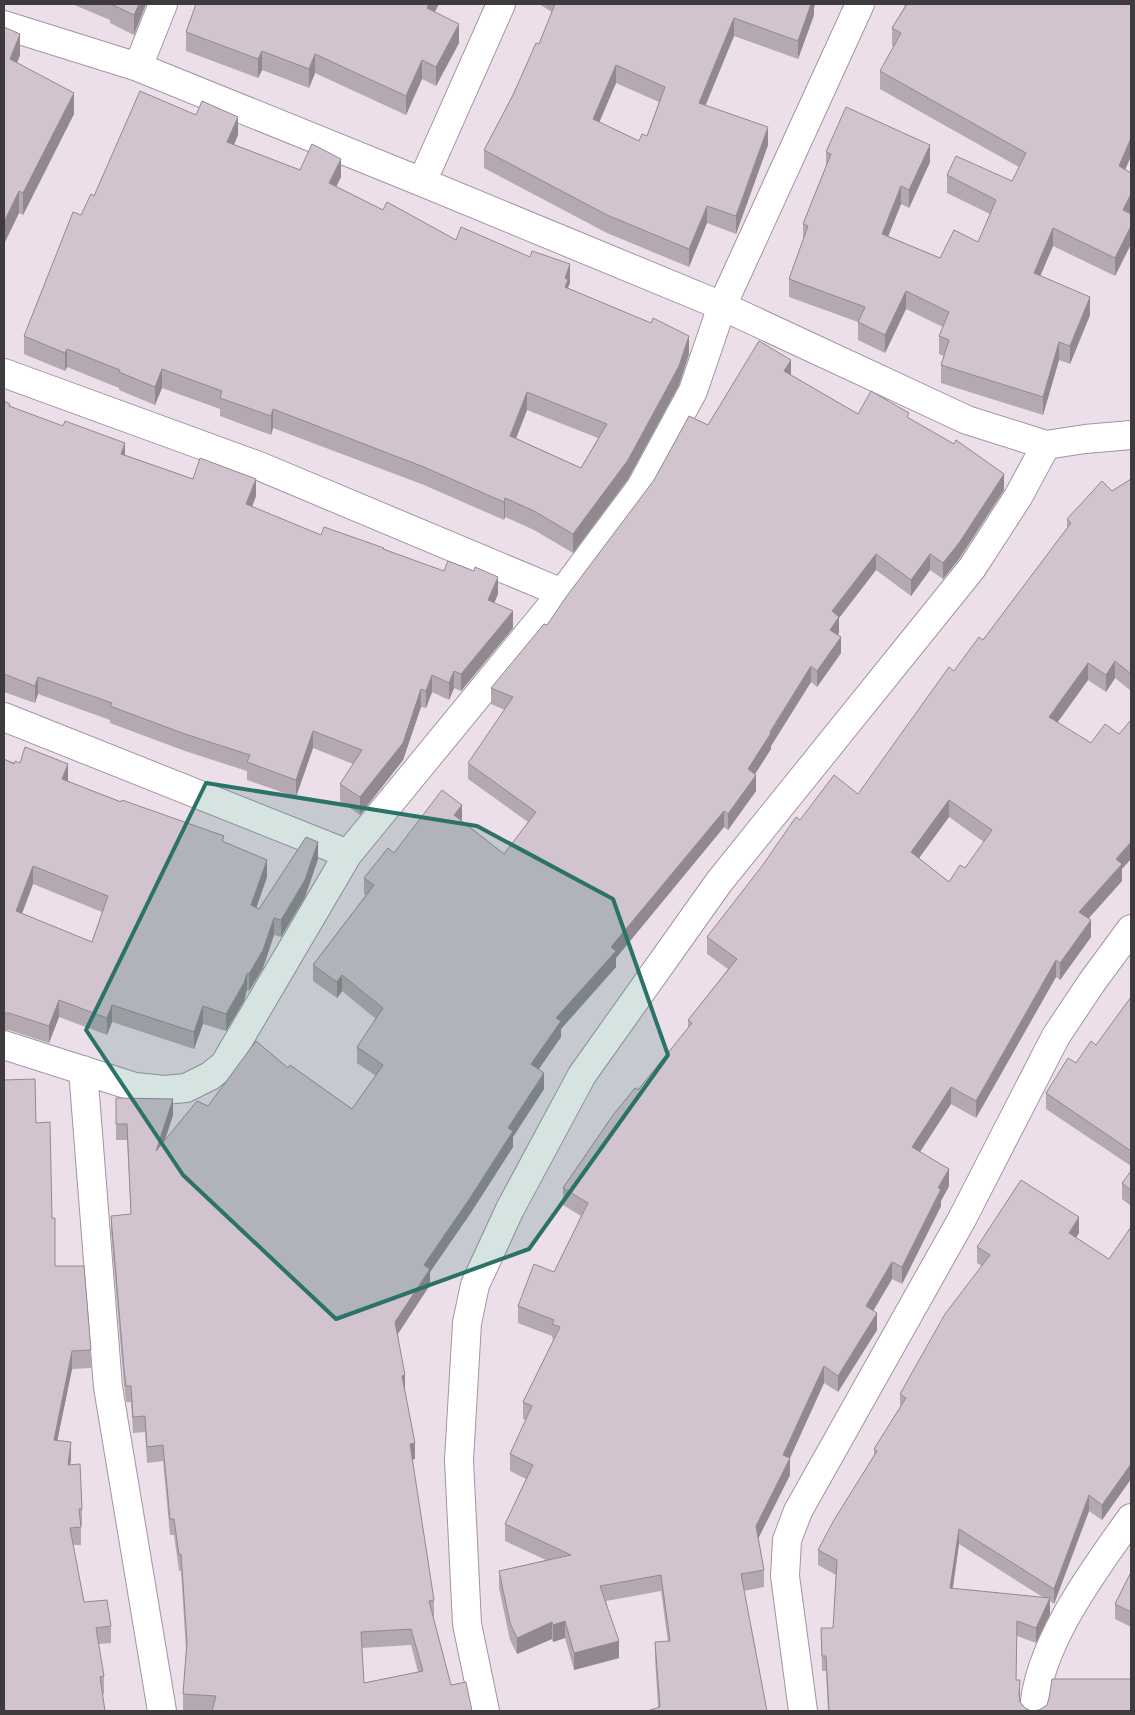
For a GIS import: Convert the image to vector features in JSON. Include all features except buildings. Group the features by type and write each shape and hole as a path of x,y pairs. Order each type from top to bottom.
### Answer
{"street":[{"path":"138,67 162,4"},
{"path":"422,182 501,4"},
{"path":"4,1045 135,1087 164,1090 186,1088 210,1076 224,1065 348,854 562,593 641,487 693,391 722,306 860,4"},
{"path":"4,25 138,67 422,182 722,306 967,420 1046,445 1131,435"},
{"path":"4,373 259,466 562,593"},
{"path":"485,1711 467,1624 459,1460 467,1323 475,1285 510,1209 582,1075 719,882 972,568 1018,496 1046,445"},
{"path":"4,717 348,854"},
{"path":"803,1711 785,1576 787,1540 798,1511 962,1219 1056,1036 1092,982 1131,929"},
{"path":"83,1070 108,1387 162,1711"},
{"path":"1034,1711 1034,1701 1041,1670 1056,1635 1099,1564 1131,1518"}],"highlighted area":[{"path":"206,783 477,826 613,899 668,1055 529,1249 336,1319 183,1175 86,1030"}]}
